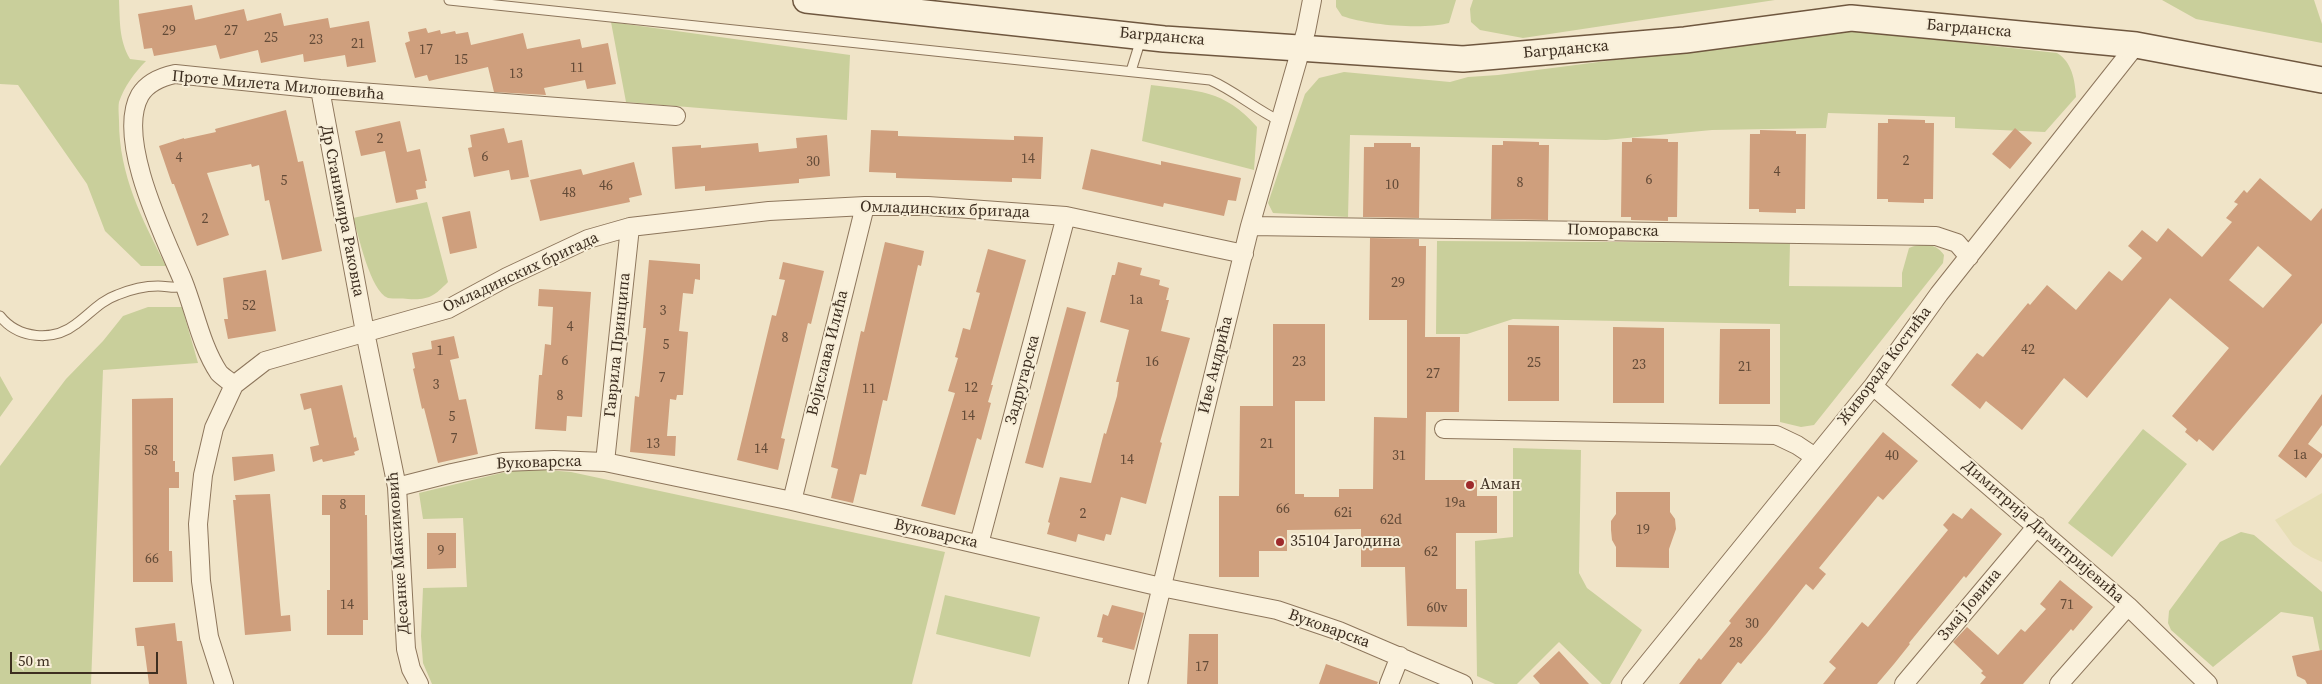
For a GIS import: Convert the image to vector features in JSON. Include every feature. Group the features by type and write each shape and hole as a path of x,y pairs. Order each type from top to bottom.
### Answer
{"main road":[{"name":"Багрданска","path":"806,0 1142,36 1463,59 1685,40 1851,18 2136,45 2322,80"}],"street":[{"name":"Иве Андрића","path":"1138,684 1250,226 1301,48 1312,0"},
{"name":"Живорада Костића","path":"1631,684 1873,386 1939,294 2136,45"},
{"name":"Проте Милета Милошевића","path":"234,385 220,374 201,335 185,286 136,160 133,132 140,96 148,86 160,77 175,74 320,90 676,116"},
{"name":"Др Станимира Раковца","path":"320,90 365,332"},
{"name":"Омладинских бригада","path":"224,684 209,637 201,581 198,524 203,476 214,428 234,385 265,361 448,309 507,277 588,239 630,227 769,211 865,206 928,206 1066,216 1244,254"},
{"name":"Војислава Илића","path":"792,501 865,206"},
{"name":"Задругарска","path":"979,544 1066,216"},
{"name":"Поморавска","path":"1250,226 1936,236 1957,244 1969,257"},
{"name":"Гаврила Принципа","path":"606,462 630,227"},
{"name":"Десанке Максимовић","path":"365,332 398,487 406,649 411,668 419,684"},
{"name":"Димитрија Димитријевића","path":"1873,386 2128,606 2208,684"},
{"path":"1444,429 1776,435 1797,445 1815,457"},
{"name":"Вуковарска","path":"398,487 452,472 503,462 554,460 606,462 792,501 1161,587 1277,610 1400,656 1463,684"},
{"name":"Змај Јовина","path":"1904,684 2037,526"},
{"path":"2060,684 2128,606"},
{"path":"1389,684 1400,656"}],"lane":[{"path":"449,0 533,4 1210,80 1229,88 1262,112 1280,121"},
{"path":"1131,72 1142,36"},
{"path":"0,316 6,324 20,332 32,336 45,336 75,326 99,304 116,295 158,286 178,288 185,286"}],"shaded area":[{"path":"2322,493 2322,562 2293,545 2275,520"}],"green space":[{"path":"0,0 119,0 121,31 126,52 130,59 146,61 130,80 119,102 120,141 123,160 133,196 166,266 141,266 105,231 87,184 18,85 0,84"},
{"path":"1336,0 1456,0 1449,23 1425,26 1395,26 1342,16 1336,7"},
{"path":"1473,0 1775,0 1523,38 1480,30 1471,22 1470,9"},
{"path":"2162,0 2314,0 2322,24 2322,43 2196,19"},
{"path":"611,22 850,55 847,120 626,102"},
{"path":"1847,30 2057,53 2069,66 2074,78 2076,97 2045,132 1955,128 1955,117 1828,113 1826,128 1712,130 1606,140 1350,135 1348,217 1273,213 1268,203 1305,94 1319,78 1344,72 1450,82 1468,77 1498,75"},
{"path":"1151,85 1209,94 1233,105 1257,127 1254,170 1142,141"},
{"path":"427,202 448,282 426,298 388,298 376,285 371,274 353,218"},
{"path":"1437,241 1790,243 1789,286 1902,287 1902,273 1909,248 1919,245 1933,246 1944,255 1943,263 1814,425 1801,427 1780,422 1780,324 1513,319 1467,334 1436,334"},
{"path":"148,307 182,307 198,363 103,370 91,684 0,684 0,466 66,379 103,341 123,316"},
{"path":"0,376 13,399 0,417"},
{"path":"2143,429 2187,464 2112,557 2068,523"},
{"path":"1513,448 1581,450 1579,573 1587,588 1642,630 1610,684 1602,684 1559,642 1517,684 1495,684 1477,676 1475,541 1513,537"},
{"path":"522,468 571,472 945,552 912,684 432,684 423,663 421,636 423,588 467,587 463,518 423,519 419,493"},
{"path":"2241,532 2254,535 2322,592 2322,662 2313,617 2281,612 2213,667 2171,630 2168,623 2169,611 2220,542"},
{"path":"945,595 1040,617 1030,657 936,634"}],"building":[{"path":"192,5 195,20 244,9 247,21 281,13 284,26 328,18 330,28 369,21 376,62 347,67 345,55 304,62 303,54 261,63 258,50 220,59 216,45 154,56 152,48 144,49 138,14"},
{"path":"426,28 428,33 440,30 441,34 455,31 456,34 468,32 471,45 523,33 527,49 580,39 582,48 608,43 616,84 587,89 585,80 544,88 546,95 494,92 488,67 429,81 427,75 415,78 405,43 410,41 408,32"},
{"path":"286,110 298,162 303,161 322,251 282,260 269,200 265,201 259,165 252,167 251,164 207,173 229,235 197,246 159,146 184,138 216,132 215,129"},
{"path":"1888,119 1925,120 1925,123 1934,123 1933,199 1924,199 1924,203 1888,202 1888,199 1877,199 1878,123 1888,123"},
{"path":"400,121 407,152 420,149 427,181 425,181 426,188 416,190 418,199 396,203 385,151 361,156 355,131"},
{"path":"504,128 508,143 522,140 529,177 511,180 509,170 474,177 468,148 472,147 470,135"},
{"path":"2015,128 2032,143 2010,169 1992,154"},
{"path":"871,130 898,131 898,136 1014,140 1014,136 1043,137 1041,179 1012,178 1012,182 896,178 896,173 869,172"},
{"path":"1760,130 1796,131 1796,134 1806,134 1805,209 1796,209 1796,213 1759,212 1759,209 1749,209 1750,134 1760,134"},
{"path":"827,135 830,176 799,179 799,183 705,191 705,186 675,189 672,147 701,145 701,148 758,143 759,152 797,148 796,138"},
{"path":"1632,138 1668,139 1668,142 1678,142 1677,217 1668,217 1668,221 1631,220 1631,217 1621,217 1622,142 1632,142"},
{"path":"1503,141 1539,142 1539,145 1549,145 1548,220 1491,219 1492,145 1503,145"},
{"path":"1374,143 1411,143 1411,147 1420,147 1419,218 1363,217 1364,147 1374,147"},
{"path":"1091,149 1161,165 1161,161 1241,178 1236,201 1228,200 1224,216 1164,203 1163,207 1082,189"},
{"path":"634,162 642,195 629,198 630,202 540,221 530,180 581,169 583,175"},
{"path":"2260,178 2311,221 2322,208 2322,323 2213,451 2199,439 2197,442 2185,432 2187,429 2172,416 2229,348 2170,298 2087,398 2064,378 2022,430 1986,401 1980,409 1951,385 1977,353 1983,357 2028,303 2030,305 2047,285 2076,310 2109,271 2122,281 2142,258 2128,246 2142,230 2157,242 2168,228 2202,257 2232,222 2226,218 2238,204 2234,202 2244,190 2247,193","holes":["2258,246 2292,275 2263,308 2229,280"]},
{"path":"470,211 477,248 450,254 442,217"},
{"path":"1370,238 1419,239 1419,246 1426,246 1425,337 1460,337 1459,412 1426,412 1425,480 1477,480 1477,496 1497,496 1497,533 1456,533 1456,589 1467,589 1467,627 1407,626 1405,567 1361,567 1361,529 1287,530 1287,551 1259,551 1259,577 1219,577 1219,496 1239,496 1240,406 1273,406 1273,324 1325,324 1325,401 1295,401 1295,494 1304,494 1304,497 1339,497 1339,489 1373,489 1374,417 1407,418 1407,320 1369,320"},
{"path":"885,242 924,251 921,266 918,265 887,401 883,400 866,475 860,474 853,503 831,498 838,469 831,467 861,331 864,332"},
{"path":"988,249 1026,260 991,385 993,385 988,402 991,403 981,440 977,438 955,515 921,506 955,393 948,391 958,358 955,357 963,328 970,330 980,293 976,292"},
{"path":"649,260 700,264 700,280 695,279 693,294 683,293 679,331 688,332 683,395 677,395 676,400 670,399 667,436 676,436 675,456 630,452 635,396 639,397 646,328 643,328"},
{"path":"783,262 824,271 811,324 808,323 781,438 785,439 778,470 737,460 772,315 776,316 785,280 779,279"},
{"path":"1118,262 1142,268 1140,275 1160,280 1159,285 1169,288 1166,300 1169,300 1161,331 1190,338 1160,442 1162,443 1146,504 1121,497 1111,535 1106,534 1104,541 1078,534 1076,542 1047,534 1050,523 1048,522 1060,477 1091,483 1104,433 1106,434 1117,396 1119,382 1116,382 1129,330 1100,322 1112,275 1115,275"},
{"path":"266,270 276,331 228,339 224,319 228,319 223,278"},
{"path":"539,289 591,292 582,417 567,416 566,431 535,429 539,375 542,375 545,344 551,345 553,307 538,306"},
{"path":"1067,307 1086,312 1043,468 1025,463"},
{"path":"1508,325 1559,326 1559,401 1508,401"},
{"path":"1613,327 1664,328 1664,403 1613,403"},
{"path":"1720,329 1770,329 1770,404 1719,404"},
{"path":"454,336 459,358 450,360 459,400 466,399 478,454 438,463 424,408 422,409 413,369 415,368 412,353 432,349 431,341"},
{"path":"342,385 354,438 356,437 359,450 354,452 355,455 323,462 322,459 313,462 310,447 319,445 311,408 304,410 300,394"},
{"path":"2322,394 2322,425 2308,444 2322,454 2322,457 2306,478 2278,456"},
{"path":"173,398 173,461 175,461 175,472 179,472 179,488 169,488 169,551 172,551 173,582 133,582 132,399"},
{"path":"1883,432 1918,461 1883,500 1878,496 1819,568 1826,574 1813,590 1806,584 1741,664 1738,662 1721,684 1679,684 1699,658 1701,660 1731,623 1729,621"},
{"path":"273,454 275,471 234,481 232,457"},
{"path":"1616,492 1670,492 1670,512 1675,519 1676,529 1669,549 1669,568 1616,567 1616,547 1612,540 1611,521 1616,514"},
{"path":"270,494 281,616 290,615 291,631 245,635 233,500 236,500 235,495"},
{"path":"322,495 365,495 365,515 367,515 368,620 363,620 363,635 327,635 327,590 330,590 330,515 322,515"},
{"path":"1971,508 2002,534 1966,578 1964,576 1894,664 1877,684 1823,684 1836,668 1829,662 1862,622 1868,627 1948,530 1943,525 1953,513 1962,519"},
{"path":"427,533 456,533 456,568 427,569"},
{"path":"2060,580 2093,607 2023,684 1980,684 1986,677 1981,673 1983,671 1953,642 1967,627 1998,655 2021,629 2025,632 2046,609 2040,604"},
{"path":"1112,605 1144,613 1134,650 1102,642 1103,638 1097,637 1103,614 1108,616"},
{"path":"175,623 177,641 182,641 187,684 149,684 144,646 137,646 135,628"},
{"path":"1189,634 1218,634 1218,684 1187,684"},
{"path":"2322,650 2322,684 2307,684 2305,680 2297,676 2292,656"},
{"path":"1559,651 1589,684 1540,684 1533,676"},
{"path":"1326,664 1378,682 1377,684 1319,684"}],"place":[{"name":"Аман","path":"1470,485"},
{"name":"35104 Јагодина","path":"1280,542"}]}
